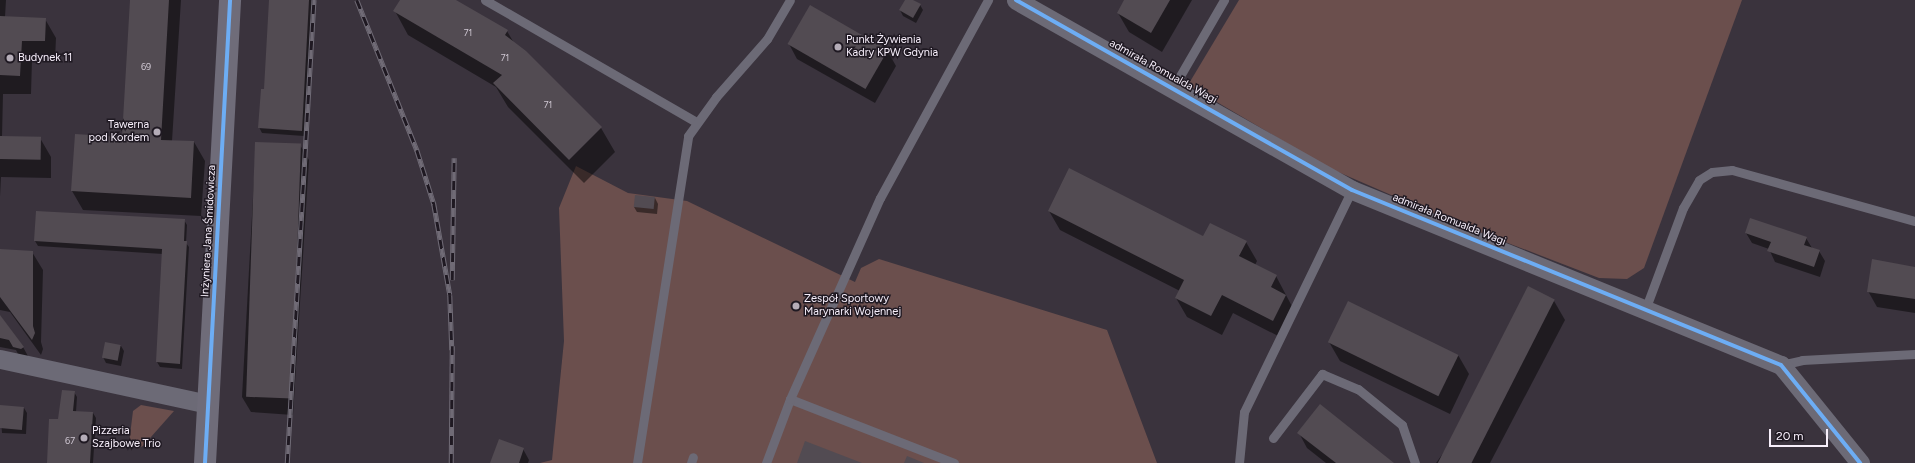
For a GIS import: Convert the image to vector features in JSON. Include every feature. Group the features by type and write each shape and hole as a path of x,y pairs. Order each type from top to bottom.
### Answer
{"street":[{"name":"Inżyniera Jana Śmidowicza","path":"205,463 230,0"},
{"name":"admirała Romualda Wagi","path":"1016,0 1352,190 1781,365 1860,463"},
{"path":"0,359 208,404"}],"lane":[{"path":"485,0 696,122"},
{"path":"637,463 688,136 696,122 767,39 790,0"},
{"path":"766,463 790,399 880,198 988,0"},
{"path":"1173,88 1224,0"},
{"path":"1645,310 1683,208 1699,180 1712,172 1732,170 1915,221"},
{"path":"1239,463 1244,412 1352,190"},
{"path":"1781,365 1802,360 1915,354"},
{"path":"1272,438 1322,374 1358,389 1402,425 1415,463"},
{"path":"790,399 954,463"}],"shaded area":[{"path":"1239,0 1742,0 1644,268 1627,279 1599,278 1451,221 1329,168 1188,85"},
{"name":"Zespół Sportowy Marynarki Wojennej","path":"576,166 628,193 687,201 855,282 861,268 879,259 1107,330 1157,463 540,463 552,460 564,341 559,208"},
{"path":"141,405 174,411 143,446 138,448 129,443 133,411"}],"building":[{"path":"130,0 169,0 161,140 194,141 191,198 71,191 75,134 122,137"},
{"path":"269,0 309,0 302,131 258,128 261,89 264,89"},
{"path":"400,0 456,0 508,30 505,35 526,51 602,127 569,160 493,83 502,75 393,11"},
{"path":"905,0 913,0 921,4 913,18 899,10"},
{"path":"1124,0 1170,0 1151,33 1117,13"},
{"name":"Punkt Żywienia Kadry KPW Gdynia","path":"810,5 888,50 865,89 788,44"},
{"name":"Budynek 11","path":"0,16 46,18 45,41 22,41 20,76 0,75"},
{"path":"0,136 41,137 41,160 0,159"},
{"path":"255,142 301,144 292,398 246,397"},
{"path":"1069,168 1203,236 1210,223 1247,241 1239,256 1277,275 1271,287 1286,295 1273,321 1222,295 1211,316 1175,298 1184,280 1048,211"},
{"path":"635,195 655,197 654,209 634,207"},
{"path":"36,211 185,219 184,241 187,241 180,364 156,362 162,249 34,241"},
{"path":"1750,218 1807,237 1804,245 1820,250 1814,267 1767,251 1771,242 1745,233"},
{"path":"0,249 33,251 33,326 35,333 32,340 0,297"},
{"path":"1872,259 1915,267 1915,299 1867,292"},
{"path":"1528,286 1555,300 1471,463 1438,463"},
{"path":"1348,301 1459,355 1438,396 1328,342"},
{"path":"0,315 24,347 21,349 13,347 9,340 0,338"},
{"path":"105,342 121,345 118,361 102,358"},
{"path":"62,390 75,391 73,411 93,412 90,463 47,463 49,419 58,419"},
{"path":"1320,404 1394,463 1336,463 1297,433"},
{"path":"0,405 24,407 22,430 0,428"},
{"path":"499,439 524,448 519,463 490,463"},
{"path":"805,441 862,463 797,463"},
{"path":"907,456 924,463 904,463"}],"railway":[{"path":"287,463 314,0"},
{"path":"357,0 417,150 434,204 450,295 452,350"},
{"path":"452,280 454,158"},
{"path":"451,463 452,346"}],"cycle path":[{"path":"205,463 230,0"},
{"path":"1016,0 1352,190 1781,365 1860,463"}],"place":[{"name":"Punkt Żywienia Kadry KPW Gdynia","path":"838,47"},
{"name":"Budynek 11","path":"10,58"},
{"name":"Tawerna pod Kordem","path":"157,132"},
{"name":"Zespół Sportowy Marynarki Wojennej","path":"796,306"},
{"name":"Pizzeria Szajbowe Trio","path":"84,438"}]}
